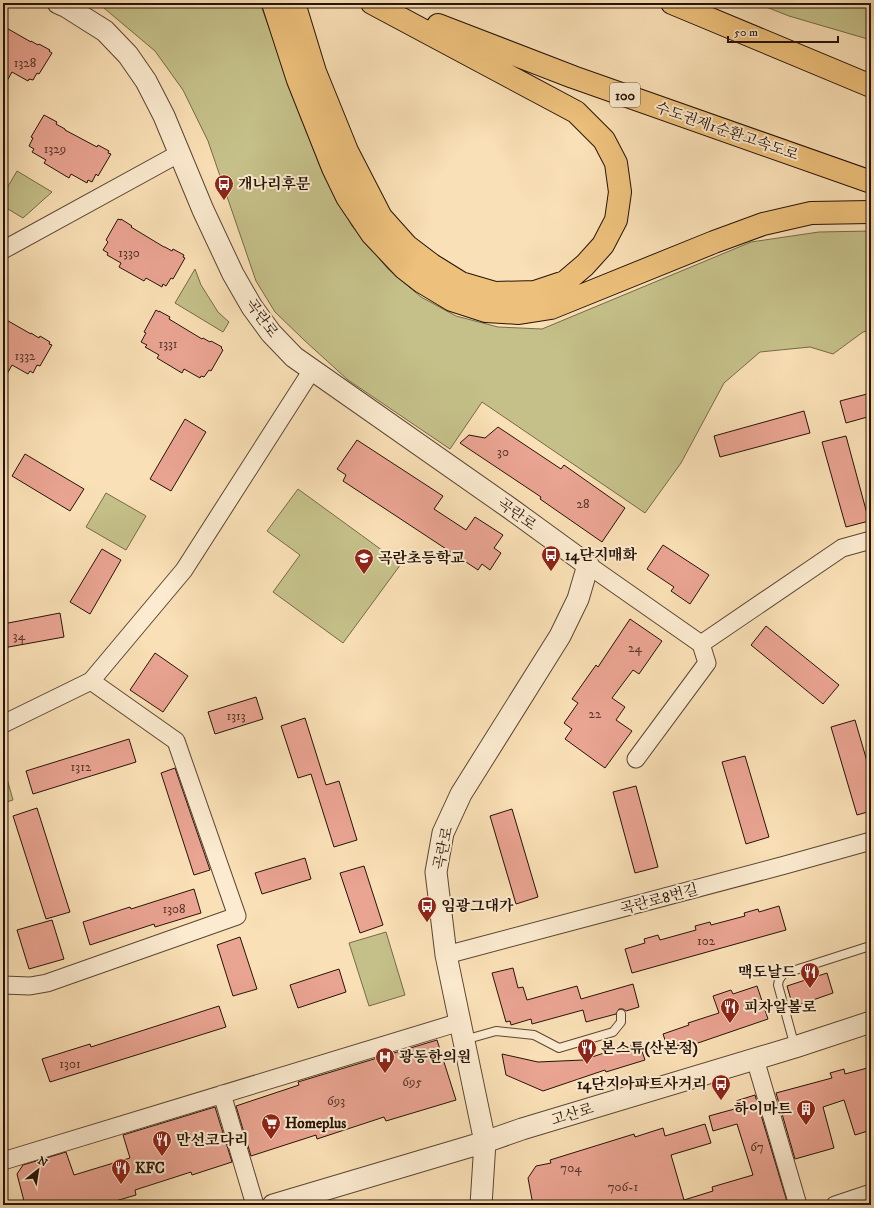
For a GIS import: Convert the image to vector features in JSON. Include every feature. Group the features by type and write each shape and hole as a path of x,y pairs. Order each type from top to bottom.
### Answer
{"highway":[{"path":"274,3 298,80 333,168 347,197 372,234 404,268 422,282 452,300 486,311 519,313 551,308 714,242 763,224 811,213 871,212"},
{"path":"294,3 315,72 347,151 381,217 407,246 432,265 461,283 495,293 536,292 565,282 585,265 603,244 616,220 620,192 616,163 604,140 576,112 372,3"},
{"name":"수도권제1순환고속도로","path":"381,3 573,77 871,182"},
{"path":"672,3 871,86"}],"street":[{"name":"곡란로","path":"58,3 105,31 128,55 146,81 164,116 203,210 233,274 252,307 271,333 294,357 511,509 588,565 578,599 560,636 461,794 443,833 436,872 446,955 485,1142 481,1205"},
{"path":"3,250 180,153"},
{"path":"3,724 91,681 184,570 312,370"},
{"path":"701,644 842,548 871,540"},
{"path":"588,565 701,644 707,664 636,759"},
{"path":"3,985 30,986 46,983 237,916 176,741 91,681"},
{"name":"곡란로8번길","path":"446,955 871,841"},
{"name":"고산로","path":"273,1205 485,1142 522,1129 795,1047 871,1022"},
{"path":"3,1161 222,1094 462,1031"},
{"path":"755,1059 798,1205"},
{"path":"222,1094 255,1205"},
{"path":"835,1205 871,1194"}],"lane":[{"path":"795,1047 778,985 783,974 870,946 871,947"},
{"path":"462,1031 496,1031 534,1035 559,1048 613,1032 621,1022 621,1014"}],"shaded area":[{"path":"98,3 260,3 320,166 352,226 388,269 421,297 456,316 498,327 542,329 751,242 819,232 871,231 871,330 863,332 833,354 810,347 760,352 724,383 681,463 645,513 482,402 450,449 348,380 275,312 256,281 208,141 183,90 155,51"},
{"path":"756,3 871,3 871,40 789,16"},
{"path":"17,171 52,192 23,218 3,206 3,195"},
{"path":"195,269 201,285 218,312 229,322 223,332 175,303"},
{"path":"298,489 401,564 343,643 273,592 300,555 267,531"},
{"path":"106,493 146,516 126,550 86,527"},
{"path":"6,775 13,800 3,803 3,776"},
{"path":"386,932 405,995 369,1006 349,943"}],"building":[{"path":"3,26 31,42 38,45 39,44 50,50 49,51 52,53 39,74 37,73 33,80 29,79 28,81 12,72 3,88"},
{"path":"44,115 57,122 56,124 65,130 97,147 98,145 109,151 108,153 111,154 98,176 96,174 92,182 88,180 87,183 71,174 69,178 44,163 46,160 32,152 34,149 29,146 33,138 31,137"},
{"path":"118,219 121,219 132,226 131,227 164,247 172,251 173,249 184,255 183,257 185,258 173,279 171,278 166,286 163,284 162,287 146,278 144,281 119,267 121,263 107,255 108,253 103,250 108,242 106,240"},
{"path":"156,310 170,317 169,319 202,339 211,341 222,347 221,348 223,350 211,371 209,370 204,377 201,376 200,378 184,369 182,373 157,358 159,355 145,347 147,345 141,342 146,333 144,332"},
{"path":"3,318 39,338 40,336 52,345 40,366 37,365 33,373 30,371 28,374 12,365 3,381"},
{"path":"871,393 871,416 846,423 840,401"},
{"path":"804,411 810,433 720,457 714,436"},
{"path":"185,419 206,432 171,491 150,479"},
{"path":"498,427 561,469 564,465 625,508 602,542 540,499 541,497 460,443 469,435 485,438"},
{"path":"846,436 869,521 846,527 822,442"},
{"path":"357,440 443,496 434,509 466,530 475,517 503,535 494,548 501,553 490,570 482,564 478,570 343,481 346,475 337,469"},
{"path":"25,454 84,489 70,511 12,476"},
{"path":"663,545 709,575 690,604 671,591 674,587 647,569"},
{"path":"102,549 121,560 90,614 70,602"},
{"path":"60,613 64,637 3,648 3,624"},
{"path":"630,619 662,641 639,674 633,670 612,698 625,707 616,720 632,731 605,768 565,739 572,729 564,723 578,703 572,699 596,665 598,667"},
{"path":"766,626 839,685 823,704 751,645"},
{"path":"155,653 188,676 163,712 130,690"},
{"path":"256,697 263,719 215,734 208,712"},
{"path":"305,718 326,785 339,781 357,840 334,847 311,774 298,778 281,726"},
{"path":"855,720 871,775 871,811 857,815 831,727"},
{"path":"129,739 136,762 33,794 26,771"},
{"path":"745,756 769,837 746,844 722,762"},
{"path":"175,768 210,870 194,875 161,773"},
{"path":"636,786 658,867 635,873 613,792"},
{"path":"37,808 70,912 46,919 13,816"},
{"path":"512,809 538,897 516,904 490,816"},
{"path":"305,858 311,879 262,894 255,873"},
{"path":"364,866 383,925 360,933 340,873"},
{"path":"194,889 201,913 155,927 154,924 90,945 83,922 130,907 131,909"},
{"path":"779,906 786,930 632,973 625,949 645,943 644,939 658,935 660,940 696,930 695,926 710,922 711,925 745,916 744,913 758,909 759,912"},
{"path":"52,920 64,959 29,969 17,930"},
{"path":"240,937 257,989 233,996 217,945"},
{"path":"513,968 518,988 523,987 527,1000 577,986 581,999 633,984 639,1007 626,1011 619,1009 616,1014 586,1022 583,1010 532,1024 531,1019 511,1025 510,1021 506,1022 492,973"},
{"path":"339,969 346,992 298,1008 290,985"},
{"name":"맥도날드","path":"827,973 833,993 793,1007 787,986"},
{"path":"757,986 768,1019 695,1044 694,1040 668,1049 663,1034 689,1025 688,1023 719,1013 713,996 731,990 733,994"},
{"path":"219,1006 226,1027 50,1082 42,1059 90,1044 91,1047"},
{"path":"437,1040 456,1100 386,1121 384,1117 317,1139 316,1135 251,1156 236,1106 299,1085 298,1082"},
{"path":"639,1043 645,1060 606,1072 605,1070 543,1091 506,1075 502,1054 538,1062 583,1060"},
{"path":"871,1067 871,1130 855,1135 844,1100 823,1107 834,1148 795,1159 776,1093 832,1078 830,1073 844,1069 845,1074"},
{"path":"755,1095 788,1205 564,1205 563,1202 533,1205 528,1178 536,1166 551,1163 550,1160 634,1134 635,1137 663,1128 665,1136 705,1124 711,1143 671,1155 684,1200 713,1191 712,1187 753,1175 737,1124 713,1131 709,1116 738,1108 736,1101"},
{"path":"215,1107 232,1162 192,1175 191,1172 135,1190 136,1195 102,1205 25,1205 17,1174 23,1165 66,1152 74,1175 130,1158 123,1135"}],"place":[{"name":"개나리후문","path":"224,201"},
{"name":"14단지매화","path":"551,572"},
{"name":"곡란초등학교","path":"364,575"},
{"name":"임광그대가","path":"427,923"},
{"name":"맥도날드","path":"810,989"},
{"name":"피자알볼로","path":"730,1024"},
{"name":"본스튜(산본점)","path":"587,1065"},
{"name":"광동한의원","path":"385,1074"},
{"name":"14단지아파트사거리","path":"721,1101"},
{"name":"하이마트","path":"806,1126"},
{"name":"Homeplus","path":"271,1140"},
{"name":"만선코다리","path":"162,1157"},
{"name":"KFC","path":"121,1185"}]}
